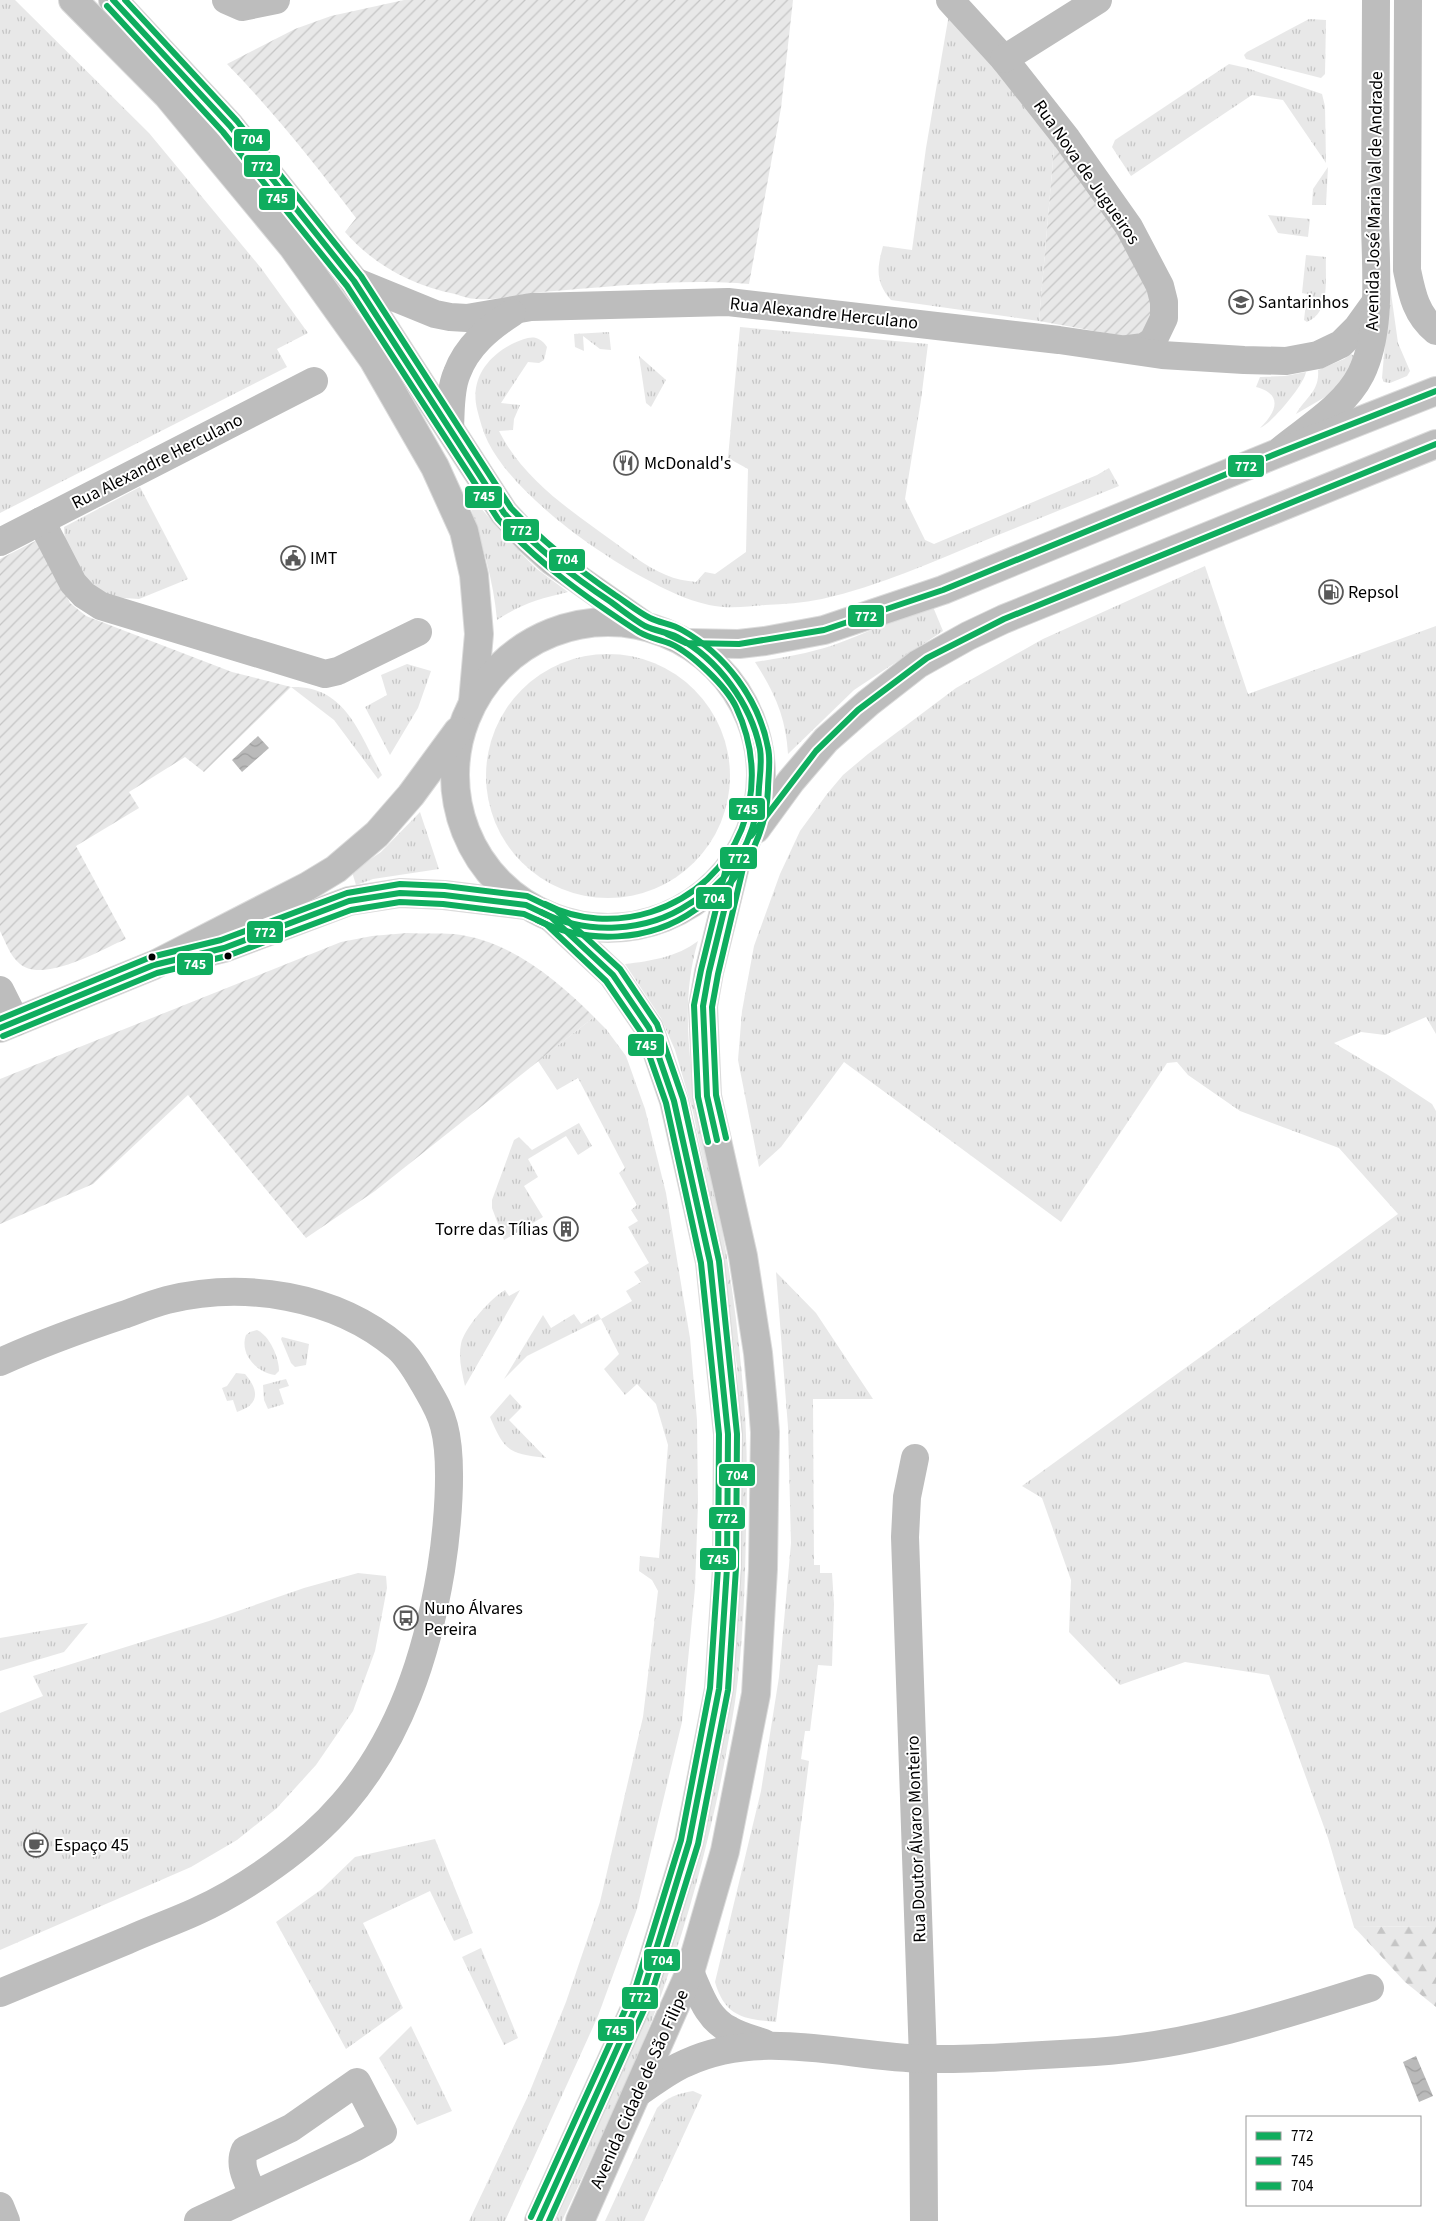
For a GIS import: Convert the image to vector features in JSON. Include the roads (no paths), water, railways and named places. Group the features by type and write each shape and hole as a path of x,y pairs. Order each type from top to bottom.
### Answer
{"main road":[{"path":"74,0 168,96 298,253 373,359 435,467 464,531 474,575 479,634 468,713 456,751 456,801 472,848 504,888 526,905 550,918 586,927 632,927 676,913 714,887 791,781 826,740 918,664 968,636 1004,619 1436,444"},
{"path":"113,0 230,126 354,281 504,513 529,540 576,579 646,626 686,643 739,644 766,642 824,630 943,590 1278,453 1436,391"},
{"path":"226,0 242,7 276,0"},
{"name":"Rua Nova de Jugueiros","path":"950,0 1004,59 1067,139 1129,227 1160,286 1164,302 1164,318 1153,341 1144,347 1128,349"},
{"name":"Avenida José Maria Val de Andrade","path":"1278,453 1341,401 1352,388 1369,354 1375,303 1376,0"},
{"name":"Avenida José Maria Val de Andrade","path":"1408,0 1407,270 1411,293 1418,312 1436,331"},
{"path":"1004,59 1085,4"},
{"name":"Rua Alexandre Herculano","path":"354,281 435,314 450,317 467,318 518,308 728,302 1128,349 1162,355 1286,361 1318,355 1341,344 1357,328 1375,303"},
{"path":"450,427 453,390 457,372 478,339 496,323 518,308"},
{"name":"Rua Alexandre Herculano","path":"0,542 314,381"},
{"path":"41,521 73,583 84,595 101,606 325,674 338,671 418,632"},
{"path":"0,990 8,1025 154,965 308,886 354,855 377,834 412,795 501,666 536,638 578,624 626,622 646,626"},
{"name":"Avenida Cidade de São Filipe","path":"580,2221 690,1972 725,1851 756,1694 763,1569 764,1432 758,1353 743,1256 708,1096 704,1006 709,972 742,851 759,803 760,750 743,701 712,662 686,643"},
{"path":"154,965 224,948 349,901 400,894 444,895 526,905"},
{"name":"Avenida Cidade de São Filipe","path":"539,2221 644,1989 689,1842 719,1690 727,1568 728,1453 728,1434 710,1262 674,1101 650,1028 613,975 550,918"},
{"path":"0,1362 56,1337 168,1300 229,1292 292,1297 322,1305 353,1317 400,1348 438,1408 445,1428 449,1474 445,1543 433,1618 413,1686 374,1765 342,1806 296,1848 249,1883 211,1904 196,1912 0,1993"},
{"name":"Rua Doutor Álvaro Monteiro","path":"915,1458 907,1497 905,1537 923,2058 924,2221"},
{"path":"690,1972 705,2007 714,2018 729,2030 770,2045"},
{"path":"638,2093 685,2063 708,2054 736,2048 770,2045 923,2058 1098,2052 1194,2039 1250,2026 1370,1988"},
{"path":"198,2221 384,2132 357,2082 291,2128 245,2150 242,2156 242,2165 253,2194"},
{"path":"0,2206 6,2221"}],"water":[{"path":"258,736 269,748 242,772 232,760"},
{"path":"1416,2056 1433,2096 1419,2102 1403,2062"}],"place":[{"name":"Santarinhos","path":"1241,302"},
{"name":"McDonald's","path":"626,463"},
{"name":"IMT","path":"293,558"},
{"name":"Repsol","path":"1331,592"},
{"name":"Torre das Tílias","path":"566,1229"},
{"name":"Nuno Álvares Pereira","path":"406,1618"},
{"name":"Espaço 45","path":"36,1845"}]}
